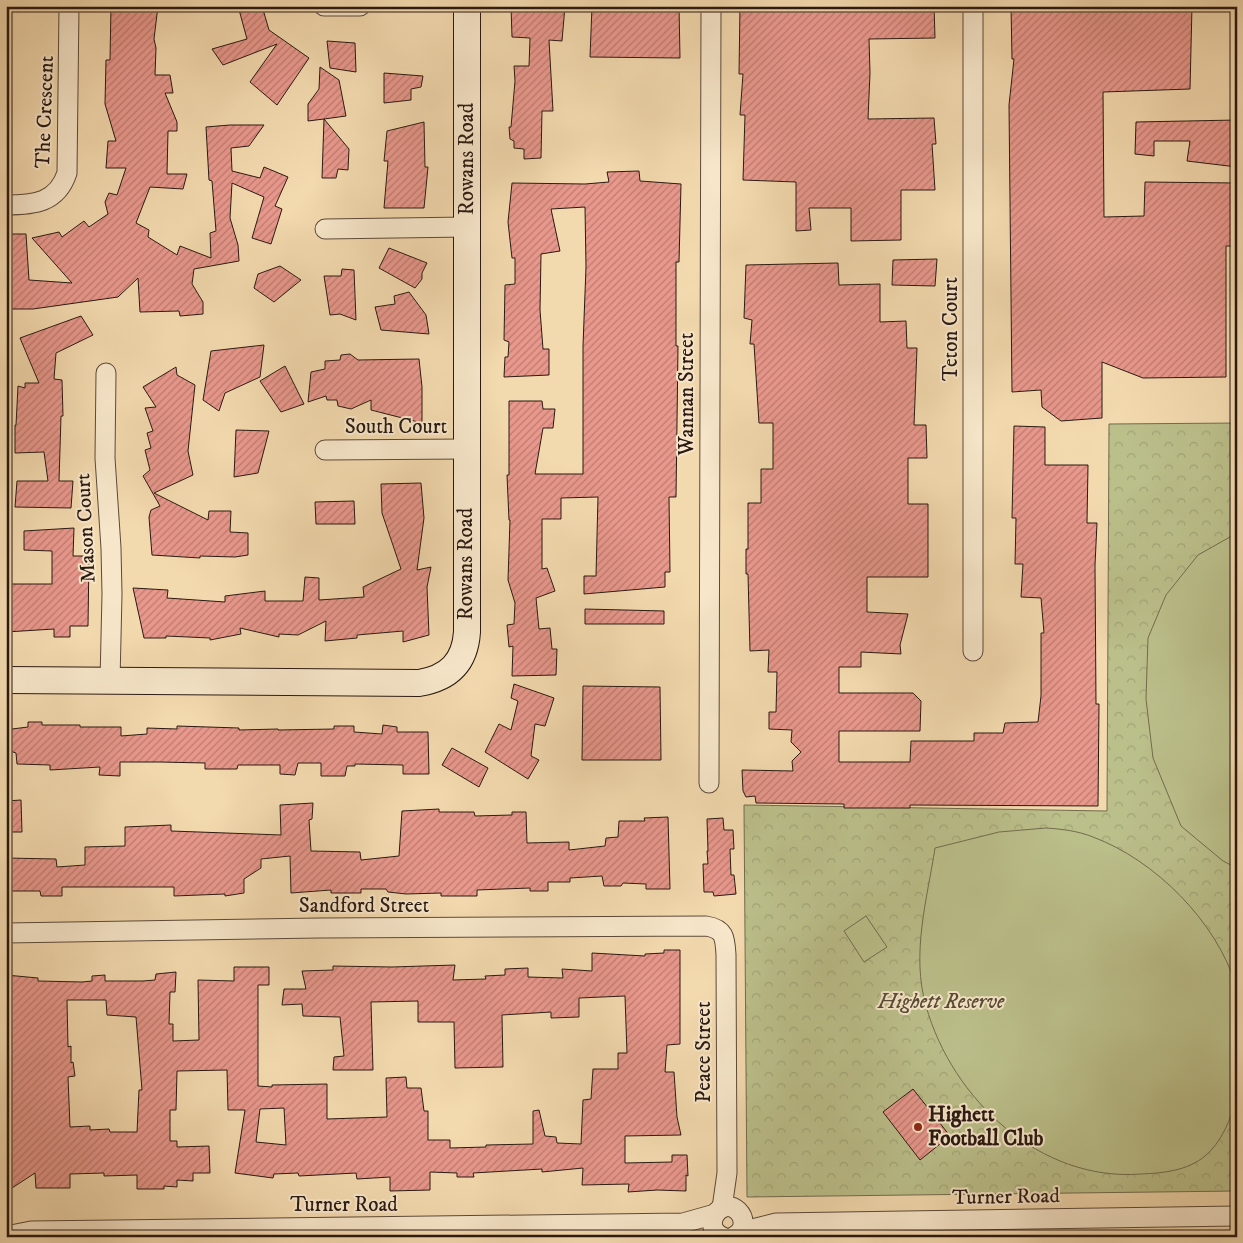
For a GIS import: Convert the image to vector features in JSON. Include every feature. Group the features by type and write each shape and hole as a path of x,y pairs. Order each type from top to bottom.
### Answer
{"street":[{"name":"The Crescent","path":"6,205 35,204 44,200 59,190 67,174 69,6"},
{"path":"324,6 360,6"},
{"name":"Rowans Road","path":"6,680 418,683 428,682 444,675 460,658 466,640 468,6"},
{"name":"Wannan Street","path":"708,783 710,6"},
{"name":"Teton Court","path":"973,6 974,651"},
{"path":"325,229 467,227"},
{"name":"Mason Court","path":"106,373 105,458 112,594 110,681"},
{"name":"South Court","path":"325,450 466,449"},
{"name":"Sandford Street","path":"6,933 320,928 696,926 715,927 721,932"},
{"name":"Peace Street","path":"721,932 725,941 726,955 728,1227"},
{"name":"Turner Road","path":"6,1236 31,1231 683,1223 728,1227 776,1223 1016,1228 1237,1216"}],"green space":[{"name":"Highett Reserve","path":"1237,423 1237,1191 747,1197 744,805 1107,811 1109,424"},
{"path":"1237,533 1237,868 1223,861 1181,826 1153,758 1146,699 1148,638 1166,595 1198,555"},
{"path":"1046,828 1087,835 1116,847 1139,861 1181,896 1199,917 1227,962 1237,992 1237,1093 1225,1130 1211,1151 1198,1161 1183,1168 1158,1173 1104,1173 1068,1164 1035,1149 1005,1128 979,1102 956,1073 939,1040 926,1006 920,967 922,927 935,848 999,832"},
{"path":"866,916 887,947 864,962 844,931"}],"building":[{"path":"111,6 158,6 154,39 156,48 155,75 170,75 173,93 165,93 177,122 177,131 168,131 167,174 187,174 183,189 150,187 136,223 149,230 148,237 177,255 180,246 211,258 210,233 216,231 212,181 209,180 206,127 264,125 249,146 231,148 232,171 260,178 264,167 288,177 275,206 282,209 271,244 252,238 264,197 232,183 230,218 238,245 239,261 194,269 192,284 203,302 203,314 180,316 179,311 140,312 138,278 118,297 33,309 6,309 6,234 26,234 29,280 72,283 32,238 59,232 62,237 84,221 89,227 108,214 105,202 109,193 117,195 126,168 106,168 108,141 116,141 105,104 106,60 110,60"},
{"path":"238,6 262,6 269,30 309,58 277,105 250,82 277,44 223,65 212,49 247,39"},
{"path":"511,6 565,6 562,41 549,40 553,111 542,111 541,158 524,159 524,149 514,148 514,141 510,139 509,127 511,127 515,81 514,66 529,66 530,38 512,37"},
{"path":"592,6 679,6 680,58 590,57"},
{"path":"740,6 934,6 935,38 869,39 868,119 934,118 936,144 932,144 935,190 901,190 901,240 851,241 851,208 809,208 811,230 796,231 796,182 743,180 745,115 740,115 743,74 739,74"},
{"path":"1011,6 1192,6 1190,89 1103,92 1104,217 1144,216 1145,182 1237,183 1237,246 1226,246 1226,377 1143,378 1102,362 1102,418 1061,421 1042,407 1041,390 1012,392 1009,105 1014,59 1012,59"},
{"path":"327,41 355,43 356,72 330,68"},
{"path":"320,67 339,80 346,116 308,121 308,104 319,89"},
{"path":"384,73 423,76 421,87 411,89 411,100 384,103"},
{"path":"324,119 349,149 348,170 338,169 336,178 322,178"},
{"path":"1237,120 1237,167 1187,161 1190,141 1154,141 1154,156 1135,154 1136,122"},
{"path":"424,122 425,167 428,167 424,208 384,208 388,161 384,161 387,131"},
{"path":"639,171 640,181 681,184 679,262 676,262 676,346 678,346 676,497 669,497 670,572 665,572 665,587 584,594 584,576 596,576 598,497 561,498 561,519 542,519 542,569 547,568 555,591 536,598 539,629 550,628 552,649 557,649 556,675 512,676 513,646 509,647 507,625 514,624 515,603 508,580 510,520 507,475 509,475 509,401 542,401 543,409 555,409 553,428 543,428 535,474 583,474 583,346 586,267 585,207 551,209 560,251 541,254 540,310 543,349 549,349 549,375 504,377 505,357 508,357 509,342 504,340 505,285 515,284 515,258 512,258 508,222 512,183 585,184 609,182 607,172"},
{"path":"389,248 427,263 422,273 422,279 415,288 379,268"},
{"path":"937,259 935,286 892,285 893,260"},
{"path":"838,263 839,285 880,284 880,322 906,321 907,348 917,348 914,425 926,425 927,458 908,458 908,504 928,504 928,577 867,577 867,612 908,614 900,645 901,654 861,652 861,667 839,667 839,693 913,693 921,701 920,731 839,731 839,762 910,762 911,741 974,741 974,733 1003,733 1005,723 1038,722 1041,696 1041,633 1044,633 1041,598 1021,597 1023,564 1015,564 1016,518 1012,518 1014,426 1045,427 1045,465 1088,465 1087,523 1097,523 1095,565 1096,704 1099,704 1098,806 910,805 910,808 844,808 844,804 756,803 755,796 746,797 743,791 742,770 793,771 792,761 801,752 791,742 792,730 769,729 769,712 776,712 777,672 768,672 769,650 750,651 748,574 746,574 748,503 761,503 761,469 773,469 773,423 759,423 754,344 750,344 752,320 744,318 746,265"},
{"path":"280,266 301,280 274,302 254,288 258,274"},
{"path":"342,269 354,270 356,320 340,314 330,315 324,276 341,276"},
{"path":"409,292 426,315 429,334 381,330 375,307 395,304 394,296"},
{"path":"81,316 93,335 56,353 54,379 62,380 63,416 61,416 59,481 73,481 71,508 15,507 17,481 48,481 44,452 15,453 18,386 25,388 25,383 39,383 20,338"},
{"path":"264,345 260,377 225,393 219,411 203,400 211,351"},
{"path":"350,354 358,360 419,359 422,387 422,423 371,410 371,400 351,409 338,406 337,400 327,400 326,396 308,402 311,372 325,369 325,361 340,360 341,355"},
{"path":"285,366 304,404 281,412 260,381"},
{"path":"176,367 177,375 195,385 188,451 193,475 154,493 208,520 209,511 231,511 230,532 248,533 248,555 235,557 200,556 200,558 152,555 149,517 151,510 160,506 143,476 150,470 145,450 151,448 147,433 153,431 145,408 156,407 143,387"},
{"path":"236,430 269,431 258,473 234,477"},
{"path":"421,483 424,518 417,570 431,567 427,587 429,635 403,642 403,631 357,635 357,638 325,641 326,621 298,635 279,634 279,637 240,628 241,634 210,640 210,638 166,636 166,638 144,638 133,588 168,590 167,598 225,602 225,596 265,591 265,601 303,601 305,577 319,578 319,600 364,597 363,587 401,569 382,513 381,484"},
{"path":"354,501 355,524 316,524 315,502"},
{"path":"74,528 73,556 89,556 88,626 70,626 70,637 54,637 54,629 6,632 6,584 52,584 52,551 24,550 24,531"},
{"path":"585,609 664,611 664,624 585,624"},
{"path":"514,684 554,698 545,726 535,724 531,756 539,760 528,779 485,752 499,724 511,730 518,701 511,698"},
{"path":"583,686 660,687 661,760 582,760"},
{"path":"28,722 42,722 42,725 121,727 121,736 147,734 147,728 177,729 177,726 239,728 239,730 278,730 334,729 334,726 354,726 354,732 382,734 383,725 397,727 397,732 428,732 429,774 403,774 403,765 355,764 355,766 347,766 345,776 321,776 321,763 298,763 295,775 280,774 280,765 238,765 237,769 205,769 205,763 160,762 120,762 120,776 99,775 100,767 50,770 50,765 17,764 16,753 10,751 12,729 28,727"},
{"path":"452,748 488,768 479,787 442,765"},
{"path":"21,800 22,832 6,832 6,801"},
{"path":"313,803 312,819 309,820 311,851 360,852 361,860 399,856 402,811 439,809 439,812 474,812 475,816 512,815 512,812 526,812 527,843 569,842 569,850 605,846 606,838 618,837 619,821 645,821 644,818 668,817 670,889 646,889 646,884 623,883 621,886 604,886 602,876 570,878 570,882 548,882 548,891 530,891 530,888 477,890 477,896 441,896 441,893 406,894 388,892 386,889 361,889 361,893 331,893 331,890 291,893 290,856 261,859 261,868 244,879 244,893 225,896 225,894 174,896 174,887 62,887 62,896 41,896 40,891 6,891 6,858 56,859 57,867 85,865 85,847 125,846 125,827 171,825 171,831 281,835 280,805"},
{"path":"723,818 724,830 733,830 734,849 730,849 731,875 734,875 736,894 714,896 713,892 704,892 703,864 708,864 707,819"},
{"path":"664,950 680,950 680,1044 667,1045 665,1072 674,1072 677,1117 681,1135 625,1136 625,1163 672,1162 672,1155 687,1155 688,1176 686,1175 686,1191 628,1192 629,1184 582,1185 583,1168 542,1172 542,1169 473,1173 474,1177 457,1177 457,1173 430,1172 430,1190 390,1191 390,1177 357,1179 356,1173 299,1176 298,1173 274,1174 273,1178 235,1173 245,1110 228,1110 227,1070 177,1071 176,1110 170,1110 170,1141 177,1141 177,1147 209,1146 210,1173 193,1173 193,1181 177,1180 177,1187 164,1186 164,1189 137,1189 137,1175 104,1176 104,1173 70,1174 70,1188 36,1188 35,1173 12,1188 6,1179 6,975 38,978 38,981 82,982 92,981 92,976 105,975 105,981 143,981 155,980 156,974 176,972 175,992 170,992 169,1024 173,1024 173,1041 199,1040 198,980 234,981 234,967 269,967 269,985 258,985 258,1086 327,1084 327,1119 387,1117 386,1078 406,1077 407,1088 421,1088 424,1111 428,1111 428,1140 450,1140 450,1148 533,1144 533,1111 539,1110 545,1136 556,1137 557,1143 581,1144 583,1100 591,1099 593,1069 618,1069 618,1053 627,1053 625,996 579,998 579,1017 551,1018 551,1012 502,1015 503,1067 455,1068 454,1022 418,1022 418,1001 371,1002 373,1070 333,1070 334,1057 344,1056 340,1017 303,1016 302,1004 282,1005 284,989 306,989 302,971 333,970 333,966 455,965 453,980 486,979 485,976 505,975 505,969 528,968 528,977 563,978 562,969 592,971 592,953 645,956 645,954 664,953","holes":["67,1000 106,1000 107,1015 136,1017 142,1090 139,1090 137,1132 110,1132 109,1129 90,1130 90,1126 70,1127 68,1077 75,1076 73,1062 71,1063 71,1046 68,1047","284,1108 286,1145 256,1142 260,1109"]},
{"name":"Highett Football Club","path":"913,1089 950,1136 920,1160 883,1112"}],"place":[{"name":"Highett Football Club","path":"918,1127"}]}
